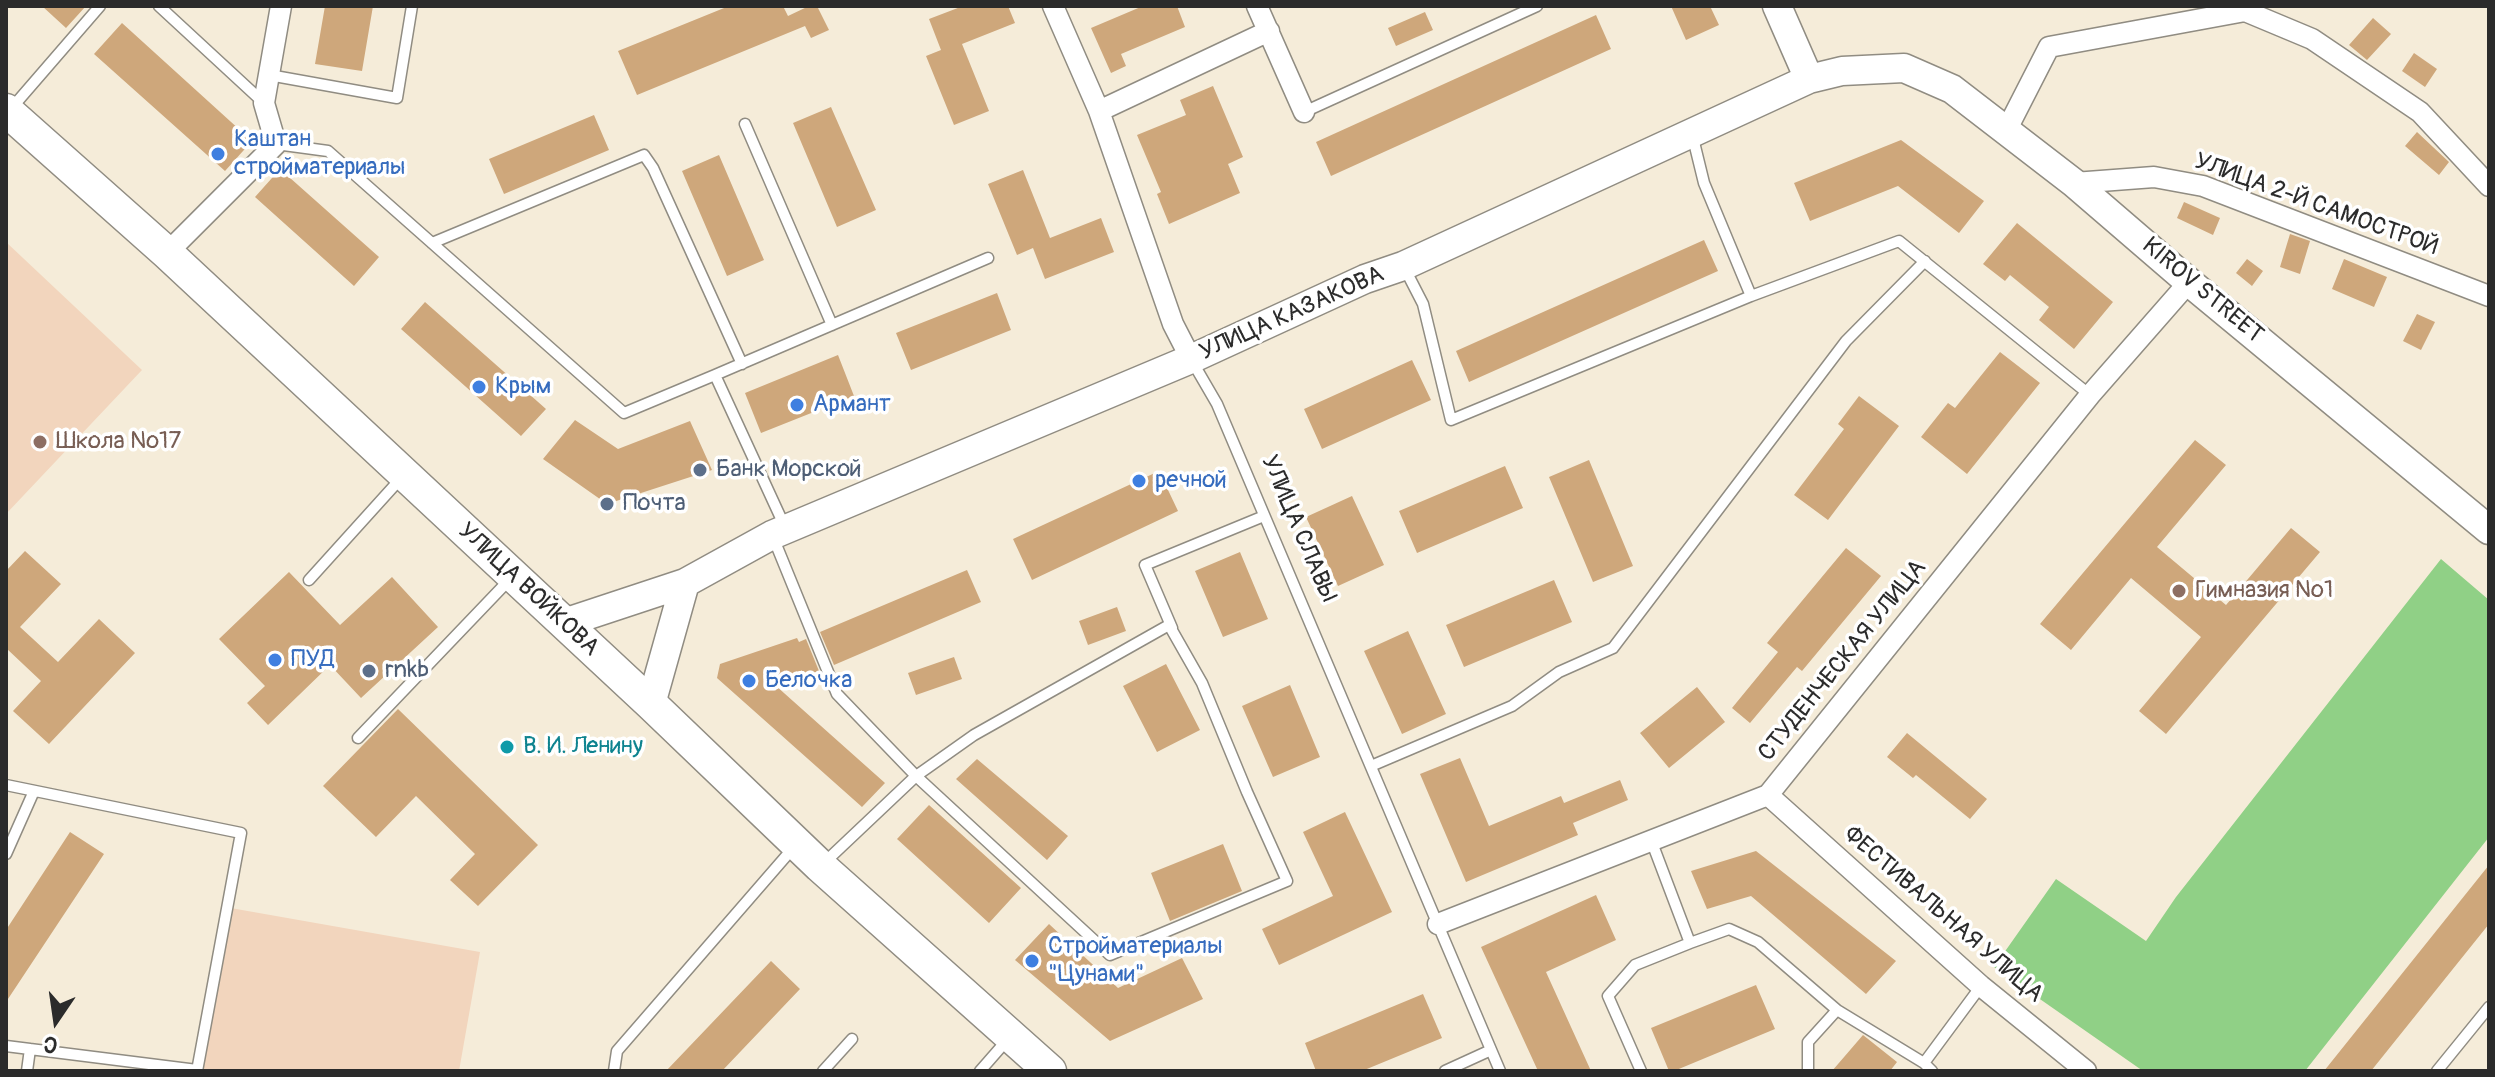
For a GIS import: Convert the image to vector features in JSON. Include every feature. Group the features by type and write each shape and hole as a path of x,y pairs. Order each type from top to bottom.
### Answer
{"main road":[{"path":"1777,6 1809,79"},
{"name":"УЛИЦА КАЗАКОВА","path":"564,623 685,583 779,532 1191,359 1365,279 1403,266 1809,79 1842,71 1904,68"},
{"name":"KIROV STREET","path":"1904,68 1952,89 2074,183 2489,530"},
{"name":"УЛИЦА ВОЙКОВА","path":"7,111 167,253 651,704 796,844 1050,1071"},
{"path":"651,704 685,583"}],"street":[{"path":"167,253 276,144 264,103 281,6"},
{"name":"УЛИЦА СЛАВЫ","path":"1053,6 1099,111 1173,324 1191,359"},
{"path":"1257,6 1304,112"},
{"path":"2006,131 2049,47 2245,11 2312,39 2420,112 2489,186"},
{"path":"1099,111 1269,31"},
{"name":"УЛИЦА 2-Й САМОСТРОЙ","path":"2074,183 2154,177 2203,186 2489,296"},
{"name":"СТУДЕНЧЕСКАЯ УЛИЦА","path":"1436,926 1768,795 2090,395 2189,282"},
{"name":"ФЕСТИВАЛЬНАЯ УЛИЦА","path":"1768,795 1981,986 2086,1071"}],"lane":[{"path":"7,111 100,6"},
{"path":"159,6 264,103"},
{"path":"269,75 397,98 412,6"},
{"path":"1304,112 1537,6"},
{"path":"745,124 832,325"},
{"path":"1692,134 1704,183 1751,296"},
{"path":"276,144 328,151 624,413 988,258"},
{"path":"432,243 644,155 653,168 742,364"},
{"path":"1403,266 1423,304 1451,420 1751,296 1899,241 2090,395"},
{"path":"1371,766 1512,706 1559,672 1613,648 1846,341 1925,261"},
{"name":"УЛИЦА СЛАВЫ","path":"1191,359 1217,404 1500,1071"},
{"path":"715,375 779,532 837,694 916,776 1110,955 1287,881 1202,683 1169,625 974,735 916,776 820,866"},
{"path":"309,580 405,475"},
{"path":"1175,635 1145,565 1264,516"},
{"path":"358,738 513,576"},
{"path":"6,785 241,833 197,1070 6,1046"},
{"path":"6,854 34,791"},
{"path":"1651,840 1690,943"},
{"path":"614,1071 617,1051 796,844"},
{"path":"1641,1071 1608,996 1635,965 1729,929 1758,942 1837,1010 1928,1067 1981,986"},
{"path":"2437,1071 2489,1007"},
{"path":"1808,1071 1808,1042 1837,1010"},
{"path":"980,1071 1010,1036"},
{"path":"823,1071 852,1039"},
{"path":"27,1071 30,1049"},
{"path":"1445,1071 1491,1050"}],"shaded area":[{"name":"Школа №17","path":"6,242 142,370 6,514"},
{"path":"225,907 480,952 459,1071 196,1071"}],"green space":[{"path":"2441,559 2489,600 2489,837 2305,1071 2143,1071 1994,967 2056,879 2146,941 2176,897"}],"building":[{"path":"42,6 86,6 66,28"},
{"path":"325,6 373,6 362,71 315,64"},
{"path":"729,6 783,6 788,16 809,6 817,6 829,30 811,38 805,26 637,95 618,51"},
{"path":"963,6 1008,6 1015,23 962,44 989,111 954,125 926,56 941,50 929,19"},
{"path":"1143,6 1177,6 1185,27 1121,54 1126,66 1111,73 1091,28"},
{"path":"1671,6 1710,6 1719,25 1686,40"},
{"path":"1425,12 1433,30 1396,46 1388,28"},
{"path":"1596,15 1611,49 1331,176 1316,142"},
{"path":"2373,18 2391,34 2367,60 2349,45"},
{"path":"122,23 252,141 225,171 94,54"},
{"path":"2414,53 2437,69 2425,87 2402,71"},
{"path":"1213,86 1243,157 1228,164 1240,193 1169,224 1157,194 1161,192 1137,135 1186,115 1180,100"},
{"path":"831,107 876,210 837,227 793,123"},
{"path":"594,115 609,150 504,194 489,159"},
{"path":"2417,132 2449,162 2439,175 2405,146"},
{"path":"1901,140 1984,201 1959,233 1898,186 1810,221 1794,183"},
{"path":"719,155 764,260 727,276 682,171"},
{"path":"280,169 379,257 354,286 255,197"},
{"path":"1023,170 1050,238 1101,218 1114,252 1045,279 1033,248 1017,255 988,184"},
{"path":"2184,202 2220,218 2213,235 2177,218"},
{"path":"2017,223 2113,302 2074,349 2039,320 2049,307 2010,275 2005,281 1983,264"},
{"path":"2290,234 2310,241 2300,274 2280,267"},
{"path":"1704,240 1718,271 1469,382 1456,351"},
{"path":"2247,259 2263,271 2252,286 2236,273"},
{"path":"2344,259 2387,277 2374,307 2332,289"},
{"path":"997,293 1011,330 911,370 896,333"},
{"path":"425,302 546,409 521,436 401,329"},
{"path":"2417,314 2435,322 2421,350 2403,341"},
{"path":"2000,352 2040,383 1967,474 1921,437 1948,403 1955,408"},
{"path":"838,355 854,396 761,433 745,393"},
{"path":"1412,360 1431,400 1322,449 1304,409"},
{"path":"1859,396 1899,426 1828,520 1794,495 1844,429 1838,424"},
{"path":"575,420 618,449 690,421 712,470 607,504 543,459"},
{"name":"Гимназия №1","path":"2195,440 2226,465 2157,547 2226,605 2291,528 2320,552 2166,734 2139,711 2201,637 2131,578 2071,650 2040,624"},
{"path":"1589,460 1633,566 1593,582 1549,477"},
{"path":"1505,466 1523,508 1417,553 1399,511"},
{"path":"1159,471 1178,511 1032,580 1013,539"},
{"path":"1352,496 1384,565 1338,586 1306,517"},
{"path":"1846,548 1881,576 1802,671 1797,667 1750,723 1732,708 1778,652 1767,643"},
{"path":"25,551 61,584 20,627 58,662 99,619 135,653 49,744 13,711 41,681 6,648 6,571"},
{"path":"1240,552 1268,619 1223,637 1195,571"},
{"path":"967,570 981,602 834,665 820,632"},
{"path":"289,572 340,625 392,577 438,627 361,698 330,665 268,725 247,703 265,686 219,639"},
{"path":"1554,580 1572,622 1464,667 1446,625"},
{"path":"1117,607 1126,631 1088,645 1079,621"},
{"path":"1408,631 1446,714 1402,734 1364,651"},
{"path":"797,638 799,642 806,639 819,671 775,685 885,783 862,807 717,678 720,664"},
{"path":"954,657 962,679 916,695 908,673"},
{"path":"1166,664 1200,730 1157,752 1123,686"},
{"path":"1290,685 1320,757 1273,777 1242,706"},
{"path":"1697,687 1725,722 1669,768 1640,733"},
{"path":"398,709 538,845 478,906 450,880 475,854 416,796 376,837 323,786"},
{"path":"1907,733 1987,799 1970,819 1916,775 1913,778 1887,757"},
{"path":"1460,758 1489,826 1561,796 1564,803 1620,780 1628,800 1573,823 1578,835 1466,882 1420,774"},
{"path":"977,759 1068,836 1047,860 956,779"},
{"path":"929,805 1021,888 989,923 897,839"},
{"path":"1345,812 1392,912 1279,965 1262,929 1333,896 1303,832"},
{"path":"70,832 104,854 6,1002 6,930"},
{"path":"1223,844 1242,891 1170,921 1151,873"},
{"path":"1756,851 1896,961 1866,994 1751,896 1707,909 1691,871"},
{"path":"2489,865 2489,924 2371,1071 2324,1071"},
{"path":"1596,895 1616,940 1546,972 1591,1071 1538,1071 1481,947"},
{"path":"1049,924 1118,988 1182,958 1203,999 1110,1041 1015,960"},
{"path":"771,961 800,989 722,1071 666,1071"},
{"path":"1756,985 1775,1029 1669,1071 1651,1028"},
{"path":"1423,994 1442,1038 1362,1071 1316,1071 1305,1043"},
{"path":"1863,1035 1897,1062 1890,1071 1832,1071"}],"place":[{"name":"Каштан стройматериалы","path":"218,154"},
{"name":"Крым","path":"479,387"},
{"name":"Армант","path":"797,405"},
{"name":"Школа №17","path":"40,442"},
{"name":"Банк Морской","path":"700,470"},
{"name":"речной","path":"1139,481"},
{"name":"Почта","path":"607,504"},
{"name":"Гимназия №1","path":"2179,591"},
{"name":"ПУД","path":"275,660"},
{"name":"rnkb","path":"369,671"},
{"name":"Белочка","path":"749,681"},
{"name":"В. И. Ленину","path":"507,747"},
{"name":"Стройматериалы \"Цунами\"","path":"1032,961"}]}
